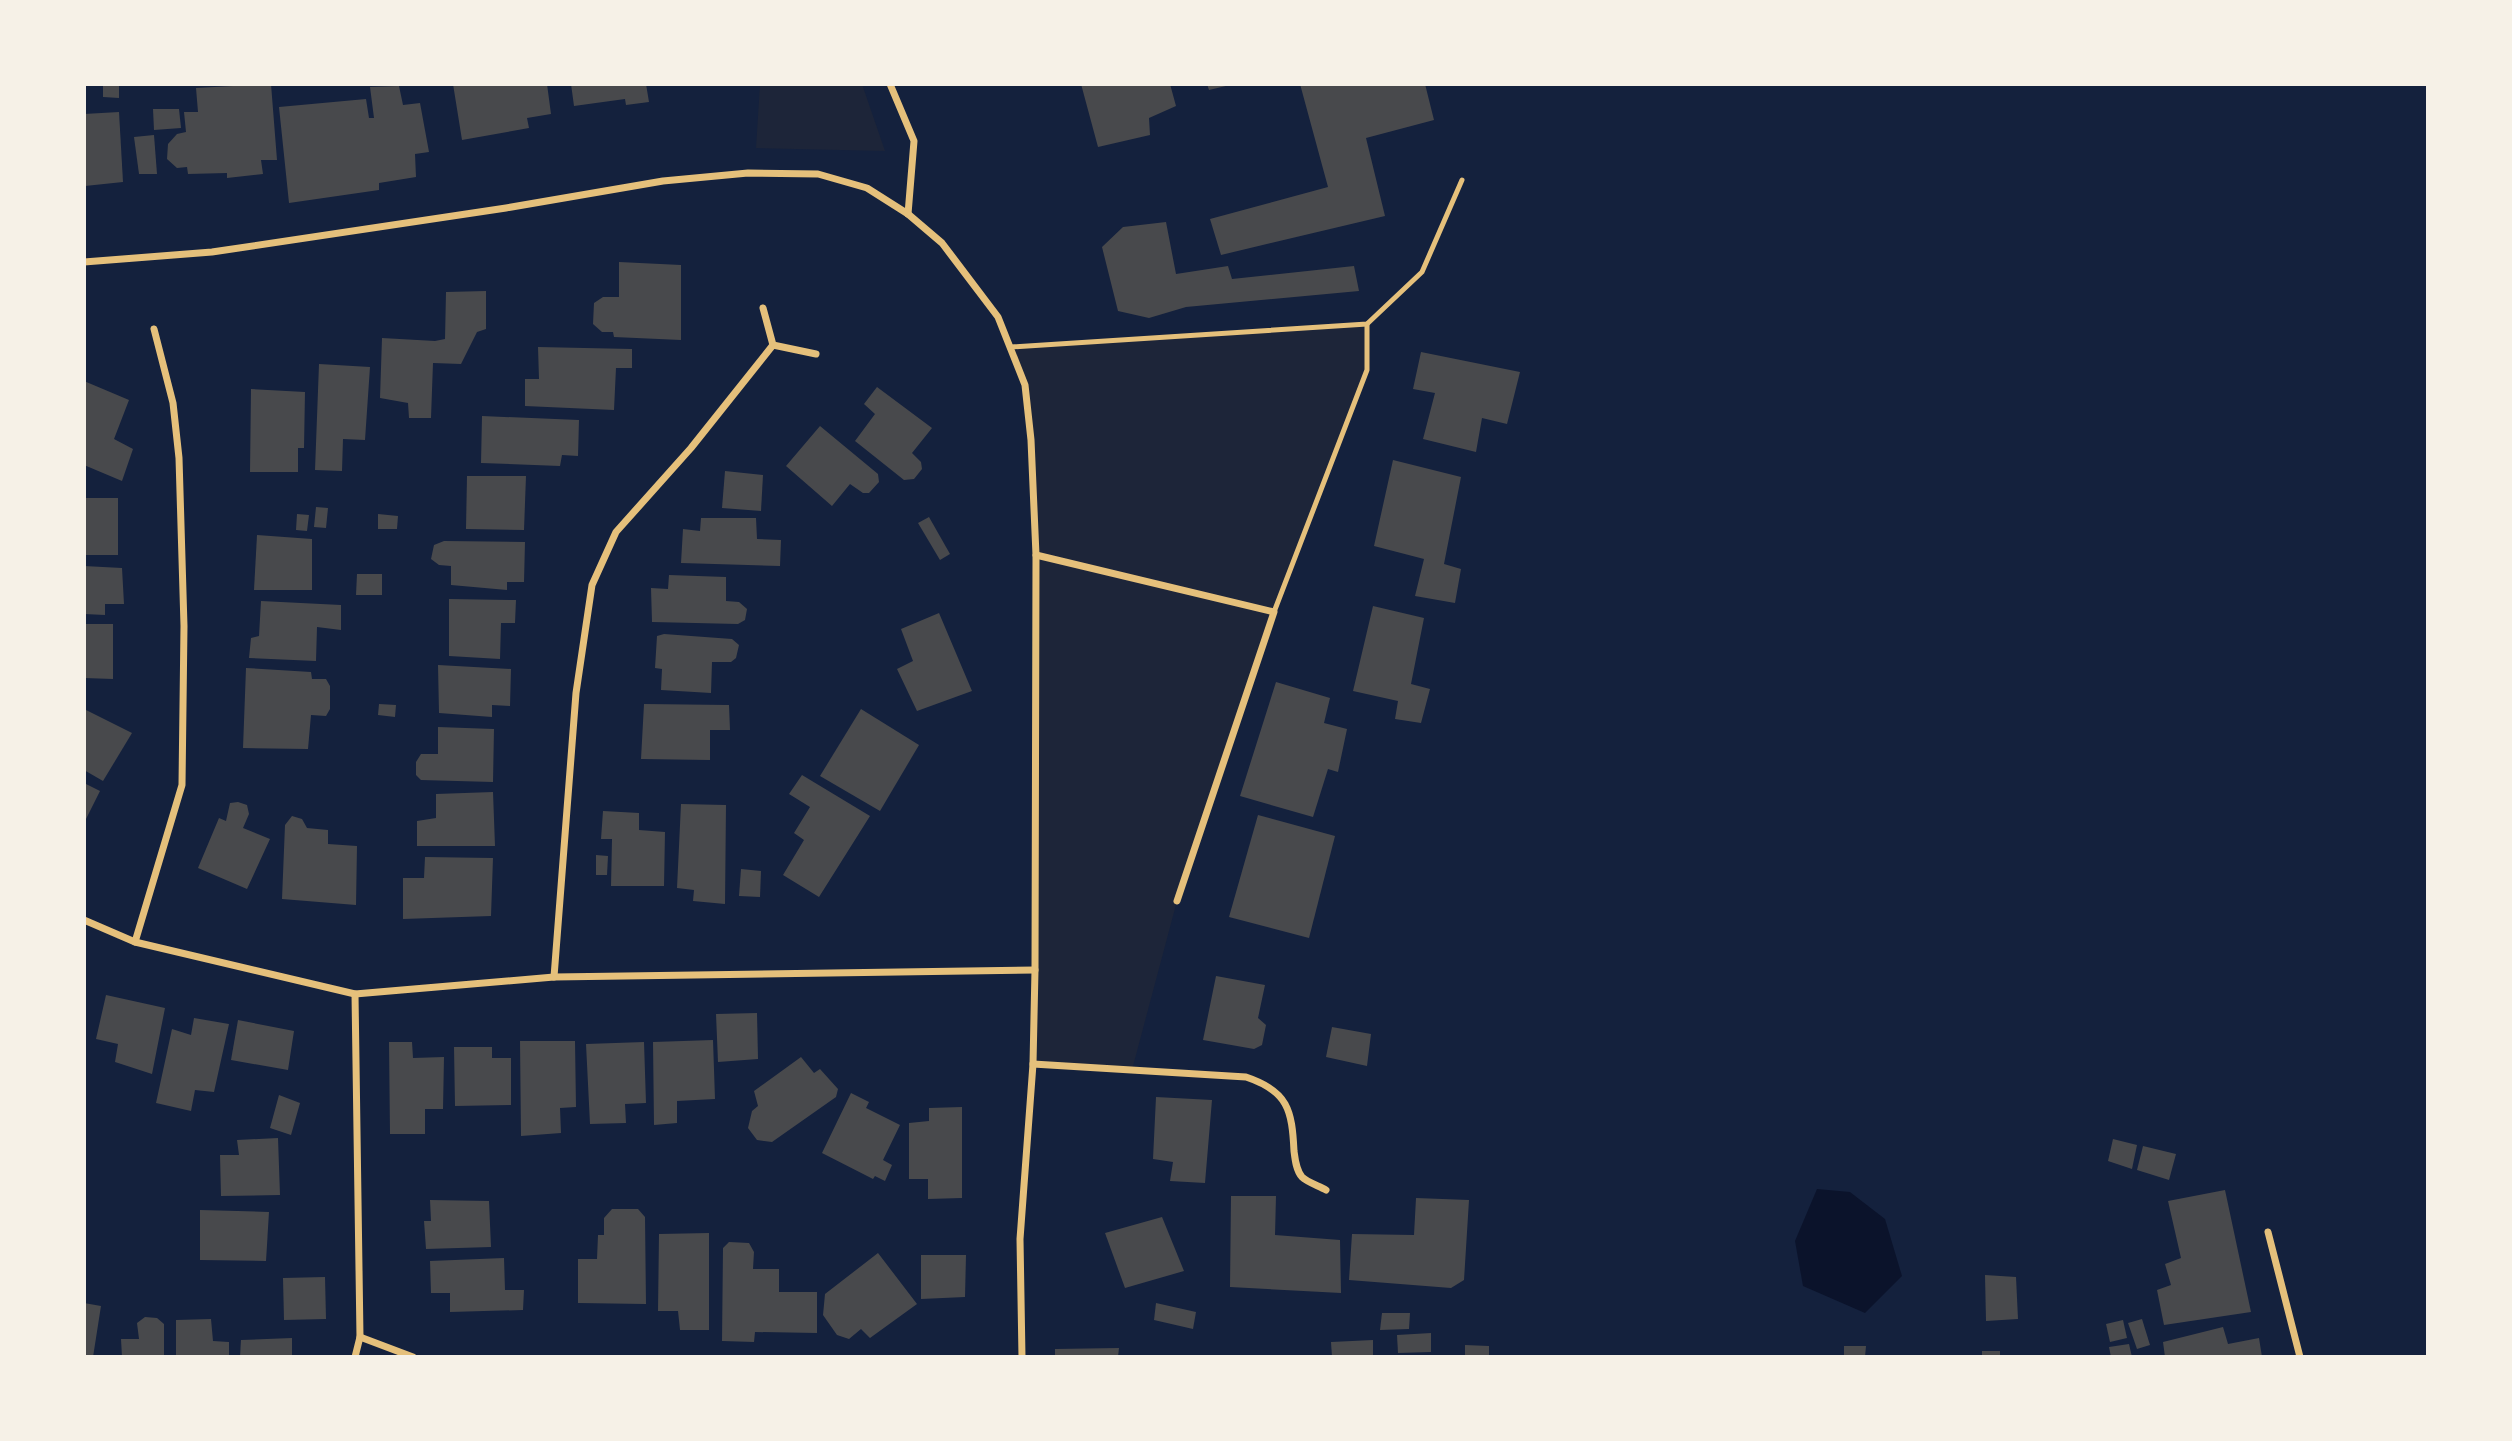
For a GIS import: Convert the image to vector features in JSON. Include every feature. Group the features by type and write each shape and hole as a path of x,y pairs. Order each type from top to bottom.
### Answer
{"street":[{"path":"890,84 914,141 908,214"},
{"path":"84,262 212,252 506,208 663,181 748,173 818,174 867,188 908,214 942,243 972,279 998,317 1025,385 1030,426 1036,555 1035,970 1033,1064 1020,1238 1022,1357"},
{"path":"763,308 773,345"},
{"path":"135,942 182,785 184,626 179,458 173,403 154,329"},
{"path":"773,345 816,354"},
{"path":"554,977 576,693 592,585 616,532 691,448 773,345"},
{"path":"1036,555 1274,612 1177,901"},
{"path":"84,920 135,942 355,994 554,977 1035,970"},
{"path":"355,994 360,1337 355,1357"},
{"path":"1033,1064 1246,1077 1267,1084 1284,1099 1292,1117 1295,1161 1302,1178 1326,1189"},
{"path":"2268,1232 2300,1357"},
{"path":"360,1337 413,1357"}],"lane":[{"path":"1011,347 1367,324 1422,272 1462,180"},
{"path":"1274,612 1367,370 1367,324"}],"shaded area":[{"path":"760,84 862,84 885,151 756,148"},
{"path":"1367,324 1367,370 1274,612 1177,901 1132,1070 1033,1064 1036,555 1025,385 1011,347"},
{"path":"1817,1189 1850,1192 1885,1219 1902,1276 1865,1313 1803,1286 1795,1241"}],"building":[{"path":"103,84 119,84 119,98 103,97"},
{"path":"271,84 277,160 261,160 263,174 227,178 227,173 188,174 187,167 177,168 167,159 168,144 177,134 186,132 184,112 198,112 196,88"},
{"path":"453,84 547,84 551,114 527,118 529,128 462,140"},
{"path":"571,84 646,84 649,102 626,105 625,99 574,106"},
{"path":"1081,84 1170,84 1176,106 1149,118 1150,135 1098,147"},
{"path":"1207,84 1229,84 1230,85 1209,90"},
{"path":"1300,84 1425,84 1434,120 1366,138 1385,216 1221,255 1210,219 1328,187"},
{"path":"399,86 403,105 420,103 429,152 415,154 416,177 379,183 379,190 289,203 279,107 366,99 369,118 374,118 370,87"},
{"path":"153,109 179,109 181,128 154,130"},
{"path":"119,112 123,182 85,186 84,114"},
{"path":"154,135 157,174 139,174 134,137"},
{"path":"1166,222 1176,274 1228,266 1232,279 1354,266 1359,291 1186,307 1149,318 1118,311 1102,247 1123,227"},
{"path":"619,262 681,265 681,340 614,337 613,332 602,332 593,324 594,303 603,297 619,297"},
{"path":"486,291 486,329 477,332 461,364 433,363 431,418 409,418 408,403 380,398 382,338 435,341 445,339 446,292"},
{"path":"538,347 632,349 632,368 616,368 614,410 525,406 525,379 539,379"},
{"path":"1421,352 1520,372 1507,424 1482,418 1476,452 1423,439 1435,393 1413,389"},
{"path":"319,364 370,367 365,440 343,439 342,471 315,470"},
{"path":"84,381 129,400 114,439 133,449 122,481 84,465"},
{"path":"877,387 932,428 912,453 921,462 922,469 914,479 904,480 855,441 875,414 864,404"},
{"path":"251,389 305,392 304,448 298,448 298,472 250,472"},
{"path":"482,416 579,420 578,456 562,455 560,466 481,463"},
{"path":"820,426 878,474 879,482 869,493 863,493 850,484 832,506 786,466"},
{"path":"1393,460 1461,477 1444,564 1461,569 1455,603 1415,596 1424,559 1374,546"},
{"path":"725,471 763,475 761,511 722,508"},
{"path":"467,476 526,476 524,530 466,529"},
{"path":"84,498 118,498 118,555 84,555"},
{"path":"316,507 328,508 326,528 314,527"},
{"path":"297,514 309,515 307,531 296,530"},
{"path":"378,514 398,516 397,529 378,529"},
{"path":"929,517 950,554 940,560 918,523"},
{"path":"701,518 756,518 757,539 781,540 780,566 681,563 683,529 700,531"},
{"path":"257,535 312,539 312,590 254,590"},
{"path":"444,541 525,542 524,582 507,582 507,590 451,585 451,566 439,565 431,559 434,545"},
{"path":"84,566 122,568 124,604 105,604 105,615 84,614"},
{"path":"357,574 382,574 382,595 356,595"},
{"path":"669,575 726,577 726,601 739,602 747,609 745,620 738,624 652,622 651,588 668,589"},
{"path":"449,599 516,600 515,623 501,623 500,659 449,656"},
{"path":"261,601 341,605 341,630 317,627 316,661 249,658 251,638 259,636"},
{"path":"1373,606 1424,618 1411,684 1430,689 1421,723 1395,719 1398,701 1353,691"},
{"path":"939,613 972,691 917,711 897,669 913,661 901,629"},
{"path":"84,624 113,624 113,679 84,678"},
{"path":"664,634 732,639 739,645 736,658 731,662 712,662 711,693 661,690 662,669 655,668 657,636"},
{"path":"438,665 511,669 510,706 492,705 492,717 439,713"},
{"path":"246,668 311,672 312,679 326,679 330,686 330,709 326,716 311,715 308,749 243,748"},
{"path":"1276,682 1330,698 1324,723 1347,729 1338,772 1328,769 1313,817 1240,796"},
{"path":"379,704 396,705 395,717 378,715"},
{"path":"644,704 729,705 730,730 710,730 710,760 641,759"},
{"path":"84,709 132,733 103,781 84,770"},
{"path":"861,709 919,745 880,811 820,776"},
{"path":"438,727 494,729 493,782 421,780 416,775 416,762 421,754 438,754"},
{"path":"802,775 870,816 819,897 783,875 804,840 794,833 810,807 789,794"},
{"path":"84,783 100,791 84,823"},
{"path":"493,792 495,846 417,846 417,821 436,818 436,794"},
{"path":"230,803 247,805 249,814 243,828 270,839 247,889 198,868 219,818 226,821"},
{"path":"681,804 726,805 725,904 693,901 694,890 677,888"},
{"path":"603,811 639,813 639,830 665,832 664,886 611,886 612,839 601,839"},
{"path":"1258,815 1335,836 1309,938 1229,917"},
{"path":"292,816 302,819 307,828 328,830 328,844 357,846 356,905 282,899 285,825"},
{"path":"596,855 608,856 607,875 596,875"},
{"path":"425,857 493,858 491,916 403,919 403,878 424,878"},
{"path":"741,869 761,871 760,897 739,896"},
{"path":"1216,976 1265,985 1258,1018 1266,1025 1262,1045 1254,1049 1203,1040"},
{"path":"106,995 165,1008 152,1074 115,1062 118,1044 96,1039"},
{"path":"757,1013 758,1059 718,1062 716,1014"},
{"path":"194,1018 229,1024 214,1092 195,1090 191,1111 156,1103 172,1029 191,1035"},
{"path":"238,1020 294,1031 288,1070 231,1060"},
{"path":"1332,1027 1371,1034 1367,1066 1326,1057"},
{"path":"713,1040 715,1099 677,1101 677,1123 654,1125 653,1042"},
{"path":"520,1041 575,1041 576,1107 560,1108 561,1133 521,1136"},
{"path":"389,1042 412,1042 413,1058 444,1057 443,1109 425,1109 425,1134 390,1134"},
{"path":"644,1042 646,1103 625,1104 626,1123 590,1124 586,1044"},
{"path":"454,1047 492,1047 492,1058 511,1058 511,1105 455,1106"},
{"path":"801,1057 814,1073 820,1069 838,1089 836,1097 772,1142 757,1140 748,1128 752,1111 758,1106 754,1091"},
{"path":"851,1093 869,1102 866,1108 900,1125 883,1160 892,1165 885,1181 875,1176 873,1179 822,1153"},
{"path":"279,1095 300,1103 291,1135 270,1128"},
{"path":"1156,1097 1212,1100 1205,1183 1170,1181 1173,1162 1153,1159"},
{"path":"962,1107 962,1198 928,1199 928,1179 909,1179 909,1123 929,1121 929,1108"},
{"path":"278,1138 280,1195 221,1196 220,1155 239,1155 237,1140"},
{"path":"2113,1139 2137,1145 2132,1169 2108,1161"},
{"path":"2143,1146 2176,1154 2169,1180 2137,1170"},
{"path":"2225,1190 2251,1312 2164,1325 2157,1290 2171,1285 2165,1264 2181,1258 2168,1201"},
{"path":"1231,1196 1276,1196 1275,1235 1340,1240 1341,1293 1230,1287"},
{"path":"1416,1198 1469,1200 1464,1280 1451,1288 1349,1280 1352,1234 1414,1235"},
{"path":"430,1200 489,1201 491,1247 426,1249 424,1221 431,1221"},
{"path":"612,1209 638,1209 645,1217 646,1304 578,1303 578,1259 597,1259 598,1235 604,1235 604,1218"},
{"path":"200,1210 269,1212 266,1261 200,1260"},
{"path":"1162,1217 1184,1271 1125,1288 1105,1233"},
{"path":"709,1233 709,1330 680,1330 678,1311 658,1311 659,1234"},
{"path":"729,1242 749,1243 754,1252 753,1269 779,1269 779,1292 817,1292 817,1333 755,1332 754,1342 722,1341 723,1248"},
{"path":"878,1253 917,1304 870,1338 861,1329 849,1339 837,1335 823,1315 825,1294"},
{"path":"921,1255 966,1255 965,1297 921,1299"},
{"path":"504,1258 505,1290 524,1290 523,1310 450,1312 450,1293 431,1293 430,1261"},
{"path":"1985,1275 2016,1277 2018,1319 1986,1321"},
{"path":"325,1277 326,1319 284,1320 283,1278"},
{"path":"84,1303 101,1306 93,1357 84,1357"},
{"path":"1156,1303 1196,1312 1193,1329 1154,1320"},
{"path":"1382,1313 1410,1313 1409,1329 1380,1330"},
{"path":"145,1317 157,1318 164,1324 164,1357 122,1357 121,1339 139,1339 137,1323"},
{"path":"211,1319 213,1341 229,1342 229,1357 176,1357 176,1320"},
{"path":"2142,1319 2150,1345 2137,1349 2128,1323"},
{"path":"2123,1320 2127,1338 2110,1342 2106,1324"},
{"path":"2223,1327 2228,1344 2259,1338 2262,1357 2165,1357 2163,1342"},
{"path":"1431,1333 1431,1352 1398,1353 1397,1335"},
{"path":"292,1338 292,1357 240,1357 241,1340"},
{"path":"1373,1340 1373,1357 1332,1357 1331,1342"},
{"path":"2129,1344 2132,1357 2111,1357 2109,1347"},
{"path":"1465,1345 1489,1346 1489,1357 1465,1357"},
{"path":"1844,1346 1866,1346 1865,1357 1844,1357"},
{"path":"1119,1348 1118,1357 1055,1357 1055,1349"},
{"path":"1982,1351 2000,1351 2000,1357 1982,1357"}]}
